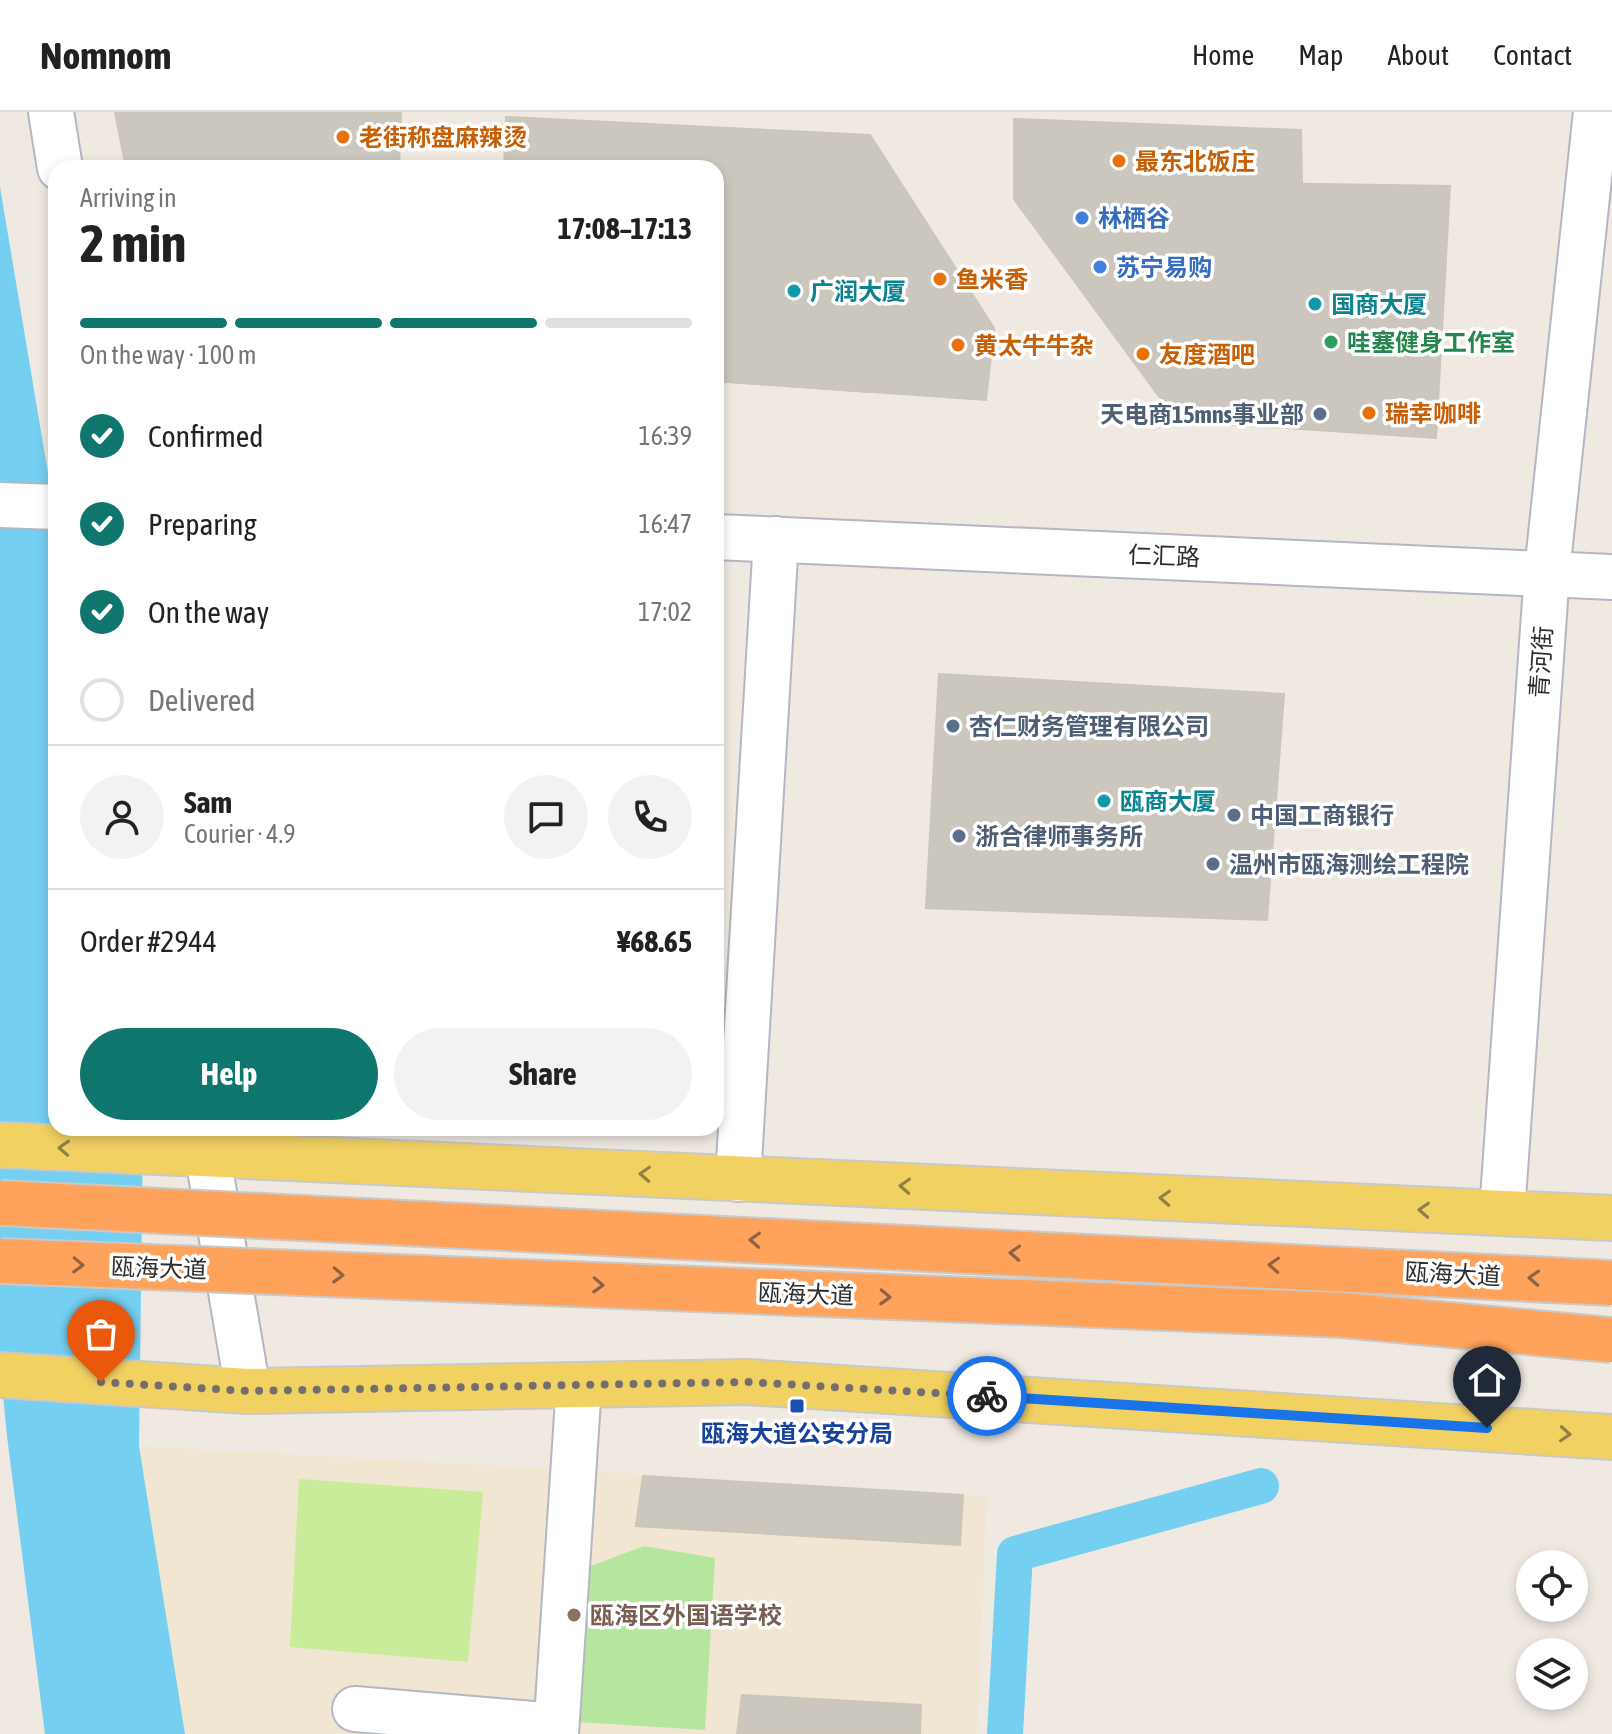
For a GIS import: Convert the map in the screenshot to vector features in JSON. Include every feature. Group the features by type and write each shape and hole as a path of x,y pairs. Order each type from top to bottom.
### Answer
{"highway":[{"name":"瓯海大道","path":"0,1203 1612,1283"},
{"name":"瓯海大道","path":"0,1261 1343,1315 1612,1340"}],"main road":[{"path":"0,1145 129,1151 205,1141 738,1179 1612,1218"},
{"path":"4,1375 248,1391 747,1382 1612,1437"}],"street":[{"path":"51,112 59,160"},
{"name":"青河街","path":"1502,1213 1547,572 1596,112"},
{"name":"仁汇路","path":"724,537 1612,577"},
{"path":"738,1179 732,995 776,539"},
{"path":"205,1141 248,1391"},
{"path":"355,1709 556,1730 579,1385"}],"shaded area":[{"name":"瓯海区外国语学校","path":"139,1446 987,1496 977,1734 185,1734"}],"green space":[{"path":"299,1479 483,1492 468,1662 290,1647"},
{"path":"644,1546 715,1558 705,1730 577,1722 583,1569"}],"water":[{"path":"0,187 48,473 48,1136 143,1136 139,1446 185,1734 45,1734 0,1366"}],"building":[{"path":"115,112 401,112 399,160 124,160"},
{"path":"506,117 870,135 994,328 986,400 724,382 724,160 504,160"},
{"path":"1014,119 1301,130 1302,183 1198,182 1177,421 1014,199"},
{"name":"国商大厦","path":"1198,182 1450,186 1436,438 1177,421"},
{"name":"广润大厦","path":"724,191 878,201 868,392 724,382"},
{"name":"瓯商大厦","path":"939,674 1284,694 1267,920 926,908"},
{"path":"643,1476 963,1495 960,1545 636,1526"},
{"path":"742,1695 921,1705 920,1734 737,1734"}],"waterway":[{"path":"1005,1734 1015,1554 1261,1486"}],"way so far":[{"path":"101,1382 248,1391 747,1382 987,1396"}],"place":[{"name":"老街称盘麻辣烫","path":"343,137"},
{"name":"最东北饭庄","path":"1119,161"},
{"name":"林栖谷","path":"1082,218"},
{"name":"苏宁易购","path":"1100,267"},
{"name":"鱼米香","path":"940,279"},
{"name":"广润大厦","path":"794,291"},
{"name":"国商大厦","path":"1315,304"},
{"name":"哇塞健身工作室","path":"1331,342"},
{"name":"黄太牛牛杂","path":"958,345"},
{"name":"友度酒吧","path":"1143,354"},
{"name":"瑞幸咖啡","path":"1369,413"},
{"name":"天电商15mns事业部","path":"1320,414"},
{"name":"杏仁财务管理有限公司","path":"953,726"},
{"name":"瓯商大厦","path":"1104,801"},
{"name":"中国工商银行","path":"1234,815"},
{"name":"浙合律师事务所","path":"959,836"},
{"name":"温州市瓯海测绘工程院","path":"1213,864"},
{"name":"瓯海大道公安分局","path":"797,1406"},
{"name":"瓯海区外国语学校","path":"574,1615"}],"route":[{"path":"987,1396 1487,1428"}]}
